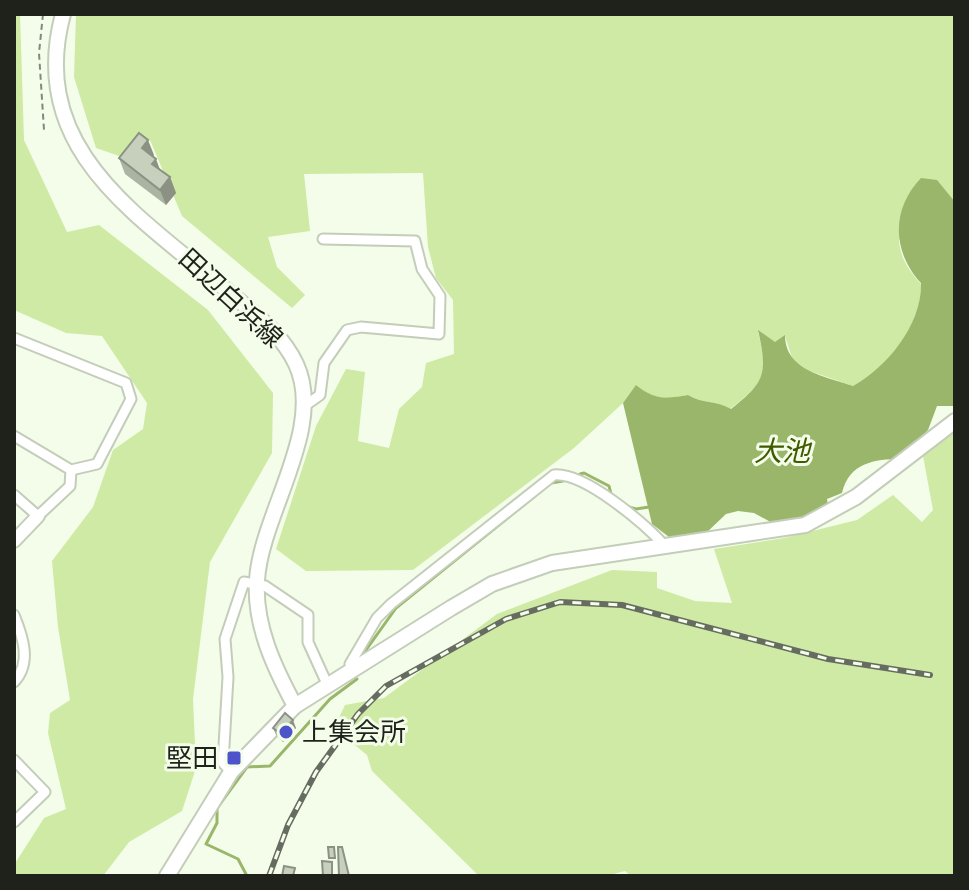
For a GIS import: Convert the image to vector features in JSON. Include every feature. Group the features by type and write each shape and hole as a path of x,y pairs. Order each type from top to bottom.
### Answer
{"main road":[{"name":"田辺白浜線","path":"63,14 56,71 59,97 73,143 116,196 275,334 297,366 303,407 298,439 259,556 256,583 258,614 267,649 295,706"},
{"path":"167,876 231,772 295,706 492,584 552,563 784,529 829,515 955,421"}],"street":[{"path":"303,407 320,395 324,363 347,330 361,327 439,334 440,296 422,269 415,241 323,239"},
{"path":"14,338 126,383 131,399 97,464 71,470 14,436"},
{"path":"14,541 70,486 71,470"},
{"path":"352,671 350,664 377,618 391,604 554,475 569,474 589,485 665,546"},
{"path":"14,495 38,516"},
{"path":"231,772 223,763 228,677 225,639 244,582 256,583 308,615 308,642 328,686"},
{"path":"14,616 25,654 21,674 14,682"},
{"path":"14,760 45,792 14,822"}],"path":[{"path":"43,14 39,53 44,130"}],"shaded area":[{"path":"14,14 20,14 24,140 67,232 99,225 208,310 273,393 272,453 210,562 193,699 196,768 182,811 129,842 103,876 14,876 14,865 44,818 66,809 48,733 50,713 70,700 58,627 52,561 93,507 113,450 143,429 147,403 102,336 66,333 14,310"},
{"path":"76,14 955,14 955,202 899,240 906,264 921,284 916,315 890,356 853,386 807,370 793,361 785,336 775,343 758,332 763,359 761,377 757,385 730,409 688,395 655,396 636,386 623,403 574,448 413,570 306,571 276,549 316,426 346,369 365,372 358,441 389,448 399,409 422,387 426,363 454,354 453,300 436,278 428,247 423,173 304,174 310,231 268,237 277,267 305,295 292,308 182,216 150,140 122,157 96,148 74,77"},
{"path":"955,428 955,876 631,876 625,871 606,876 479,876 372,771 367,755 334,728 345,705 384,698 497,614 612,570 657,572 657,588 695,601 732,603 714,549 784,538 857,520 893,495 922,522 933,510 923,456"}],"water":[{"name":"大池","path":"921,178 937,180 955,202 955,406 937,406 928,430 901,459 872,462 857,469 845,483 842,493 827,499 829,511 776,525 754,513 738,511 726,514 705,534 669,537 652,524 623,403 636,385 655,396 688,395 731,409 751,391 761,376 763,357 758,330 775,342 785,335 792,357 819,375 853,386 866,378 890,356 916,314 921,283 905,258 899,230 904,203"}],"building":[{"path":"139,133 148,140 142,148 156,159 152,164 170,177 160,190 119,158"},
{"path":"285,713 293,720 281,734 273,728"},
{"path":"328,847 334,847 335,858 329,858"},
{"path":"338,847 342,847 349,876 339,876"},
{"path":"322,861 332,862 332,876 323,876"},
{"path":"284,866 295,868 293,876 282,876"}],"waterway":[{"path":"580,474 584,473 609,486 612,498"},
{"path":"551,483 563,481"},
{"path":"361,657 396,608 536,495"},
{"path":"625,506 636,509 649,507"},
{"path":"247,876 238,859 206,844 217,823 217,808 247,767 270,766 330,699 357,679"}],"railway":[{"path":"269,876 288,825 316,772 358,714 386,686 506,619 560,602 622,605 828,659 930,675"}],"place":[{"name":"上集会所","path":"286,732"},
{"name":"堅田","path":"234,758"}]}
